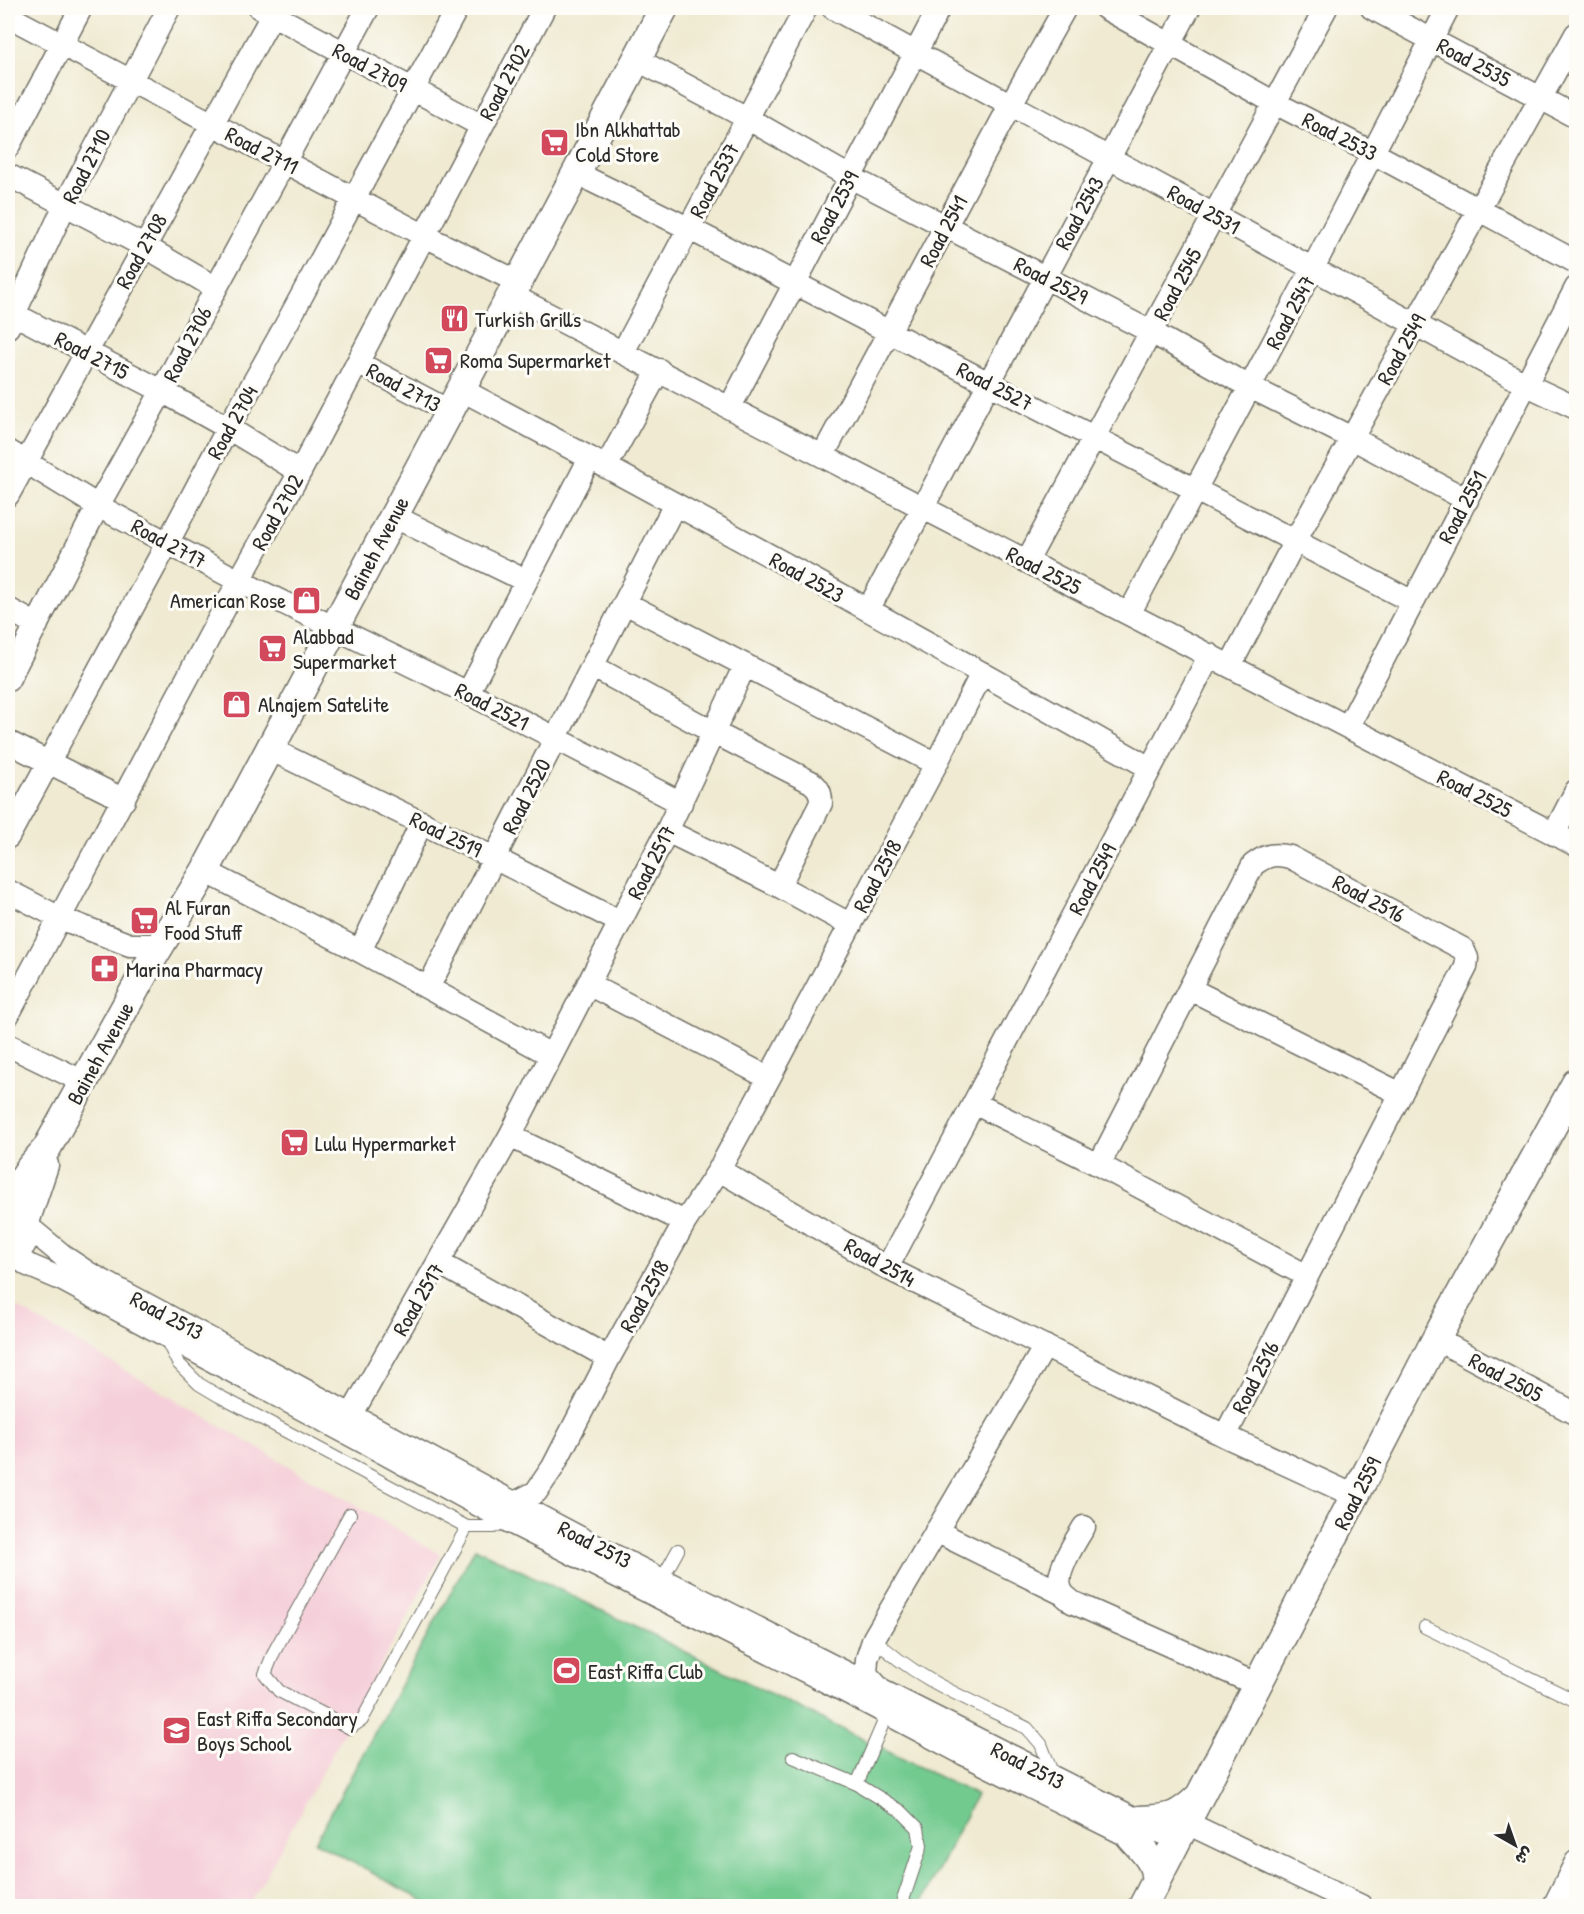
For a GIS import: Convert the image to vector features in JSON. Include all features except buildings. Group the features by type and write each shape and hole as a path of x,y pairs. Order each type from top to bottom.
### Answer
{"street":[{"path":"8,147 81,8"},
{"name":"Road 2710","path":"10,317 65,205 169,8"},
{"name":"Road 2706","path":"8,680 98,506 368,8"},
{"name":"Road 2704","path":"8,837 47,761 457,8"},
{"name":"Road 2702","path":"8,1015 239,581 300,472 544,8"},
{"name":"Baineh Avenue","path":"9,1253 24,1242 17,1213 45,1162 47,1148 205,871 664,8"},
{"name":"Road 2537","path":"623,352 806,8"},
{"name":"Road 2531","path":"833,8 1527,385 1576,408"},
{"name":"Road 2539","path":"730,407 939,8"},
{"name":"Road 2541","path":"823,455 1065,8"},
{"name":"Road 2533","path":"1105,8 1275,103 1576,262"},
{"name":"Road 2543","path":"868,610 1189,8"},
{"name":"Road 2545","path":"1027,561 1326,8"},
{"name":"Road 2535","path":"1372,8 1576,117"},
{"name":"Road 2547","path":"1129,614 1448,8"},
{"name":"Road 2709","path":"269,10 344,53 482,126"},
{"name":"Road 2708","path":"8,495 17,456 87,352 211,124 269,10"},
{"name":"Road 2711","path":"8,16 354,197 515,289"},
{"name":"Road 2549","path":"887,1268 1150,768 1294,541 1576,34"},
{"name":"Road 2529","path":"636,59 747,118 850,177 1151,332 1250,387 1352,438 1467,500"},
{"name":"Road 2527","path":"576,173 688,228 1413,602"},
{"path":"8,175 144,246 216,288"},
{"name":"Road 2551","path":"1348,727 1576,288"},
{"name":"Road 2525","path":"515,289 623,352 1576,845"},
{"name":"Road 2715","path":"10,317 87,352 162,391 300,472"},
{"name":"Road 2713","path":"358,363 456,401"},
{"path":"468,693 526,581 598,462 659,370"},
{"name":"Road 2523","path":"456,401 598,462 1150,768"},
{"name":"Road 2717","path":"17,456 98,506 239,581 334,627"},
{"name":"Road 2520","path":"428,988 675,504"},
{"path":"393,516 526,581"},
{"path":"625,603 936,764"},
{"path":"8,609 37,625"},
{"name":"Road 2521","path":"334,627 681,803"},
{"name":"Road 2517","path":"347,1422 510,1136 668,831 745,665"},
{"path":"592,666 818,787 821,795 818,810 779,886"},
{"name":"Road 2518","path":"510,1512 536,1492 548,1476 609,1358 769,1078 982,673"},
{"path":"8,742 123,800"},
{"name":"Road 2519","path":"270,748 620,922"},
{"path":"1554,834 1576,790"},
{"path":"360,951 422,822"},
{"path":"668,831 851,925"},
{"name":"Road 2516","path":"1099,1165 1253,865 1264,856 1277,853 1290,857 1463,949 1467,958 1466,967 1225,1436"},
{"path":"205,871 360,951 551,1055"},
{"path":"8,891 60,918 130,945 153,945 163,941"},
{"path":"588,984 769,1078"},
{"path":"1190,989 1401,1094"},
{"path":"8,1045 84,1082"},
{"name":"Road 2559","path":"1149,1895 1436,1339 1576,1083"},
{"path":"974,1103 1099,1165 1307,1276"},
{"path":"510,1136 685,1222"},
{"name":"Road 2514","path":"718,1170 887,1268 1225,1436 1355,1496"},
{"name":"Road 2513","path":"17,1213 67,1259 88,1273 347,1422 510,1512 847,1682 879,1688 1054,1779 1136,1828"},
{"name":"Road 2513","path":"9,1253 164,1335 347,1422"},
{"name":"Road 2518","path":"439,1263 609,1358"},
{"name":"Road 2505","path":"1436,1339 1576,1414"},
{"path":"879,1688 866,1674 867,1659 874,1638 1045,1346"},
{"name":"Road 2513","path":"510,1512 662,1579 826,1661 847,1682 887,1714 1136,1828 1178,1840 1352,1904"},
{"path":"1063,1594 1059,1587 1060,1571 1084,1527"},
{"path":"936,1531 1063,1594 1072,1602 1256,1684"},
{"path":"826,1661 860,1651 874,1638"},
{"path":"1149,1895 1156,1874 1155,1867 1136,1828 1180,1814 1202,1793"},
{"path":"1554,1906 1576,1863"}],"lane":[{"path":"164,1335 178,1363 199,1384 467,1527 494,1527 510,1512"},
{"path":"350,1514 274,1652 265,1674 279,1691 350,1728 362,1720 367,1713 467,1527"},
{"path":"662,1579 678,1550"},
{"path":"1425,1627 1576,1701"},
{"path":"874,1638 887,1652 908,1666 1027,1728 1041,1744 1054,1779"},
{"path":"856,1784 887,1714"},
{"path":"793,1757 856,1784 901,1811 918,1828 921,1846 901,1906"}],"shaded area":[{"name":"East Riffa Secondary Boys School","path":"8,1302 441,1555 249,1906 8,1906"}],"green space":[{"name":"East Riffa Club","path":"475,1548 976,1795 920,1906 433,1906 315,1842"}],"place":[{"name":"Ibn Alkhattab Cold Store","path":"554,142"},
{"name":"Turkish Grills","path":"454,319"},
{"name":"Roma Supermarket","path":"439,360"},
{"name":"American Rose","path":"307,600"},
{"name":"Alabbad Supermarket","path":"272,649"},
{"name":"Alnajem Satelite","path":"237,704"},
{"name":"Al Furan Food Stuff","path":"144,920"},
{"name":"Marina Pharmacy","path":"105,969"},
{"name":"Lulu Hypermarket","path":"294,1143"},
{"name":"East Riffa Club","path":"567,1671"},
{"name":"East Riffa Secondary Boys School","path":"176,1731"}]}
